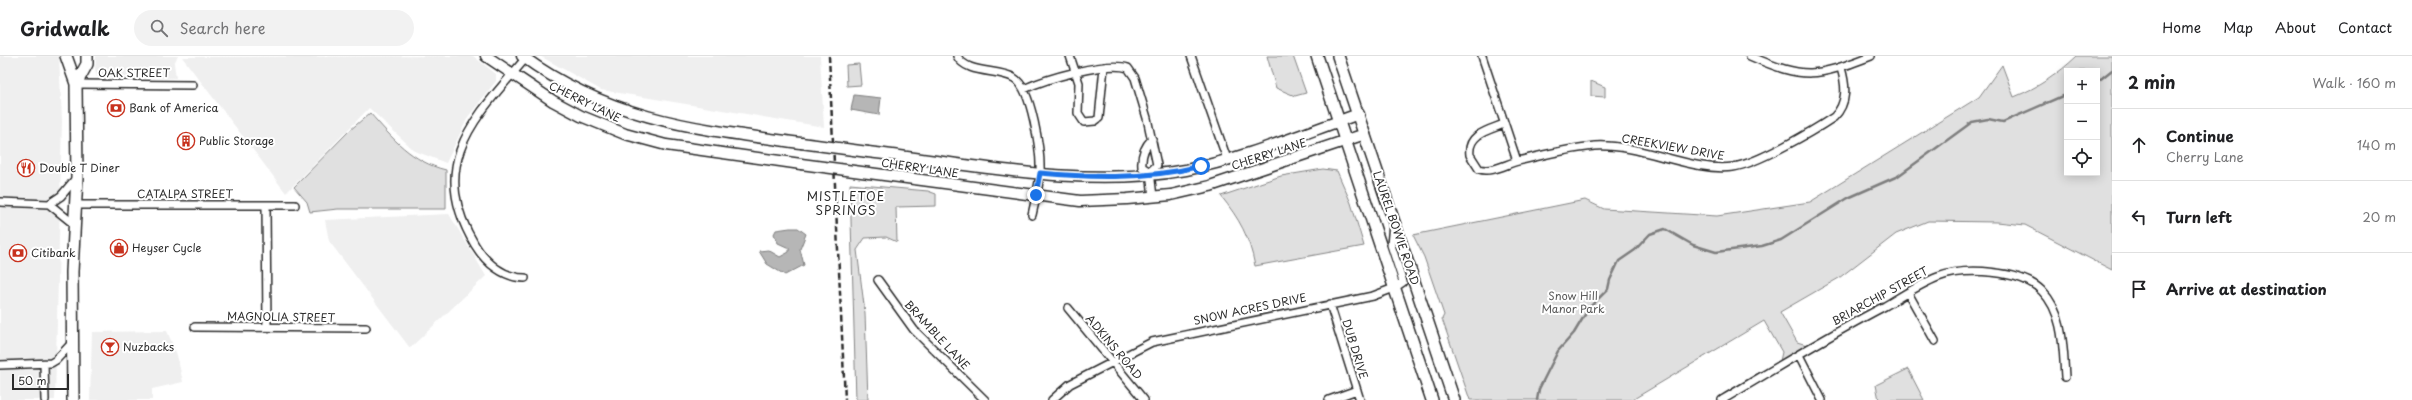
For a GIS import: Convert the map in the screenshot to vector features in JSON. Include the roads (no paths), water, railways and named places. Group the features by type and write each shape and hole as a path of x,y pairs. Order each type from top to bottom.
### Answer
{"main road":[{"path":"66,56 76,84 77,177 72,343 72,400"},
{"path":"76,84 87,64 87,56"},
{"name":"CHERRY LANE","path":"486,56 542,95 576,113 631,136 666,145 1036,195 1095,201 1152,197 1210,186 1365,134"},
{"name":"LAUREL BOWIE ROAD","path":"1317,56 1344,141 1432,400"},
{"name":"LAUREL BOWIE ROAD","path":"1338,56 1359,114 1454,400"},
{"name":"CHERRY LANE","path":"524,57 589,96 646,117 692,128 868,152 1040,173 1094,177 1188,170 1227,159 1359,114"}],"street":[{"path":"957,56 968,66 1014,78 1024,89 1037,133 1040,173 1032,215"},
{"path":"1070,56 1079,83 1080,119 1084,122 1095,121 1100,114 1104,68"},
{"path":"1192,56 1227,159"},
{"path":"1482,56 1517,161"},
{"path":"1750,56 1794,73 1814,74 1841,68 1871,56"},
{"path":"524,57 512,74 479,113 464,138 458,158 456,192 463,222 477,248 502,273 512,278 525,278"},
{"path":"1024,89 1043,80 1104,68 1124,67 1133,73 1152,139 1157,165 1150,173 1152,197"},
{"name":"CREEKVIEW DRIVE","path":"1504,124 1475,137 1470,147 1470,154 1474,164 1482,170 1517,161 1604,146 1634,150 1703,165 1726,168 1743,165 1821,125 1837,114 1842,105 1846,88 1841,68"},
{"name":"OAK STREET","path":"76,84 193,85"},
{"path":"1150,173 1142,167 1141,161 1148,143 1152,139"},
{"path":"0,202 48,204 61,196 77,177"},
{"path":"48,204 75,225"},
{"name":"CATALPA STREET","path":"76,205 295,206"},
{"path":"266,205 267,327"},
{"path":"1394,222 1391,245 1403,282 1394,288"},
{"name":"BRIARCHIP STREET","path":"1722,400 1908,293 1938,277 1960,272 2005,274 2016,276 2034,284 2048,299 2059,323 2066,377"},
{"name":"BRAMBLE LANE","path":"878,280 914,330 985,400"},
{"name":"SNOW ACRES DRIVE","path":"1052,400 1070,384 1157,340 1373,296 1394,288"},
{"path":"1908,293 1935,341"},
{"name":"DUB DRIVE","path":"1330,304 1360,400"},
{"name":"ADKINS ROAD","path":"1068,308 1144,400"},
{"name":"MAGNOLIA STREET","path":"195,327 366,328"},
{"path":"0,365 44,364 56,360 72,343"},
{"path":"1799,355 1822,400"},
{"path":"44,364 45,400"},
{"path":"1329,400 1357,390"}],"waterway":[{"path":"2100,80 2112,70"},
{"path":"1537,400 1539,389 1558,351 1574,333 1589,308 1608,289 1610,280 1619,261 1635,250 1650,234 1665,229 1693,245 1716,252 1762,246 1781,240 1848,198 1898,176 1972,122 1988,119 2003,122 2064,95"}],"railway":[{"path":"829,56 845,400"}],"place":[{"name":"Bank of America","path":"116,108"},
{"name":"Public Storage","path":"186,141"},
{"name":"Double T Diner","path":"26,168"},
{"name":"Heyser Cycle","path":"119,248"},
{"name":"Citibank","path":"18,253"},
{"name":"Nuzbacks","path":"110,347"}],"district":[{"name":"MISTLETOE SPRINGS","path":"846,204"}],"park label":[{"name":"Snow Hill Manor Park","path":"1573,302"}]}
